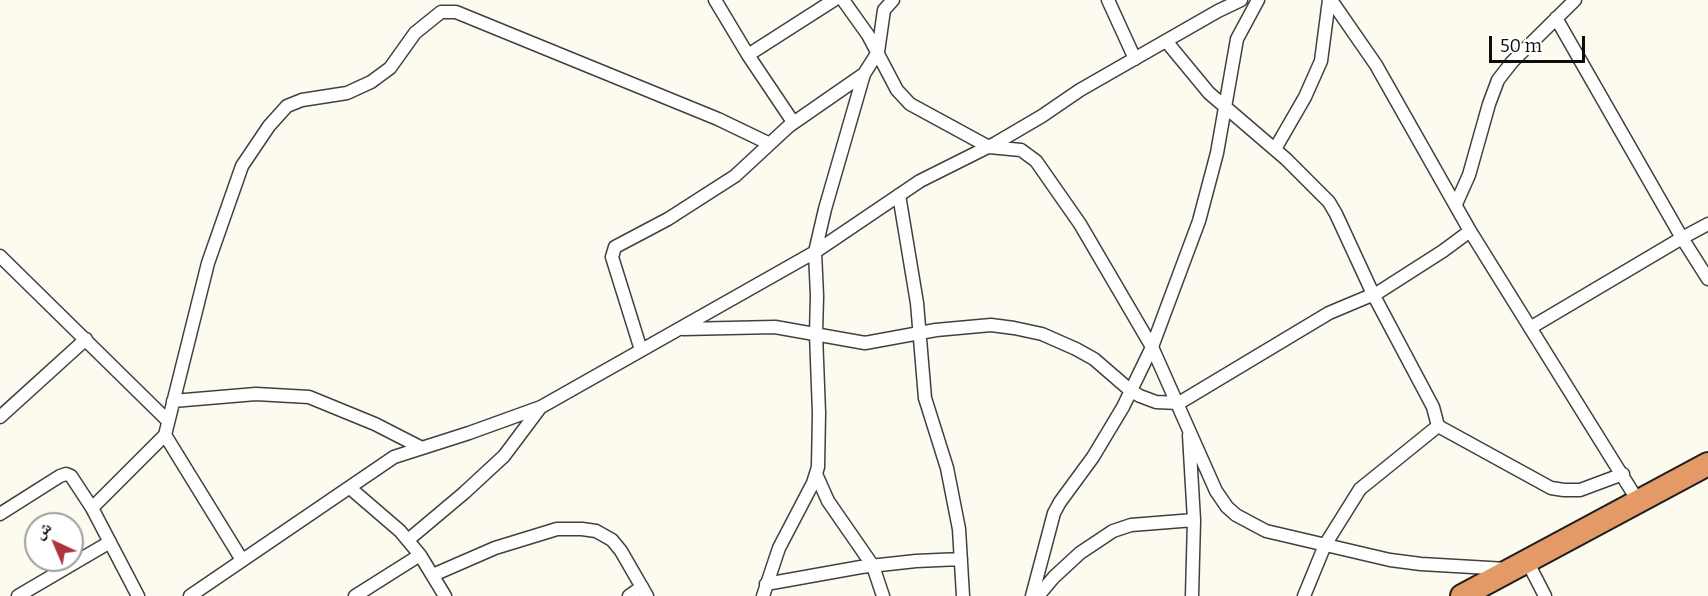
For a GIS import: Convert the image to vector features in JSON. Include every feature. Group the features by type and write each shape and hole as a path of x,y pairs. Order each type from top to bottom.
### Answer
{"highway":[{"path":"1462,596 1708,464"}],"street":[{"path":"715,0 748,55 793,122"},
{"path":"748,55 834,0"},
{"path":"843,0 878,52 897,90 910,104 989,147 1021,150 1036,161 1080,224 1152,347 1189,425 1216,491 1227,507 1251,524 1266,531 1390,560 1421,564 1519,565 1545,596"},
{"path":"764,590 779,548 816,474 819,461 816,252 825,209 864,74 878,52 884,10 893,0"},
{"path":"1108,0 1135,59"},
{"path":"190,596 394,457 541,407 816,252 926,178 989,147 1042,116 1080,90 1241,0"},
{"path":"1032,596 1059,502 1093,457 1131,391 1152,347 1200,220 1217,153 1239,34 1258,0"},
{"path":"1275,149 1305,97 1321,61 1330,0"},
{"path":"1330,0 1376,65 1470,231 1638,501"},
{"path":"1456,204 1469,175 1498,80 1512,62 1575,0"},
{"path":"92,508 165,435 208,263 242,166 269,126 287,106 302,100 347,93 371,82 390,68 415,33 441,12 456,12 718,119 768,143"},
{"path":"1556,18 1682,238 1708,279"},
{"path":"1166,41 1200,83 1275,149 1329,202 1373,294 1433,407 1438,426 1551,488 1580,490 1623,474"},
{"path":"641,350 612,252 620,244 668,219 735,176 793,122 864,74"},
{"path":"899,195 921,333 925,398 947,468 959,529 963,596"},
{"path":"1530,328 1708,224"},
{"path":"679,329 770,326 865,344 921,333 991,325 1014,328 1042,334 1076,349 1094,360 1131,391 1156,402 1179,403 1329,313 1373,294 1470,231"},
{"path":"0,256 168,421"},
{"path":"0,417 86,339"},
{"path":"173,401 256,394 309,397 375,424 420,447"},
{"path":"408,540 504,456 541,407"},
{"path":"1189,425 1194,520 1192,596"},
{"path":"1304,596 1325,545 1360,489 1438,426"},
{"path":"165,435 242,560"},
{"path":"0,514 66,474 71,476 92,508 138,596"},
{"path":"816,474 828,501 873,566 883,596"},
{"path":"350,488 408,540 445,596"},
{"path":"1038,596 1054,577 1080,553 1113,531 1131,525 1194,520"},
{"path":"433,575 495,548 557,528 582,529 596,531 612,540 621,551 645,592 629,596"},
{"path":"18,596 110,542"},
{"path":"355,596 420,555"},
{"path":"764,590 873,566 961,559"}]}
